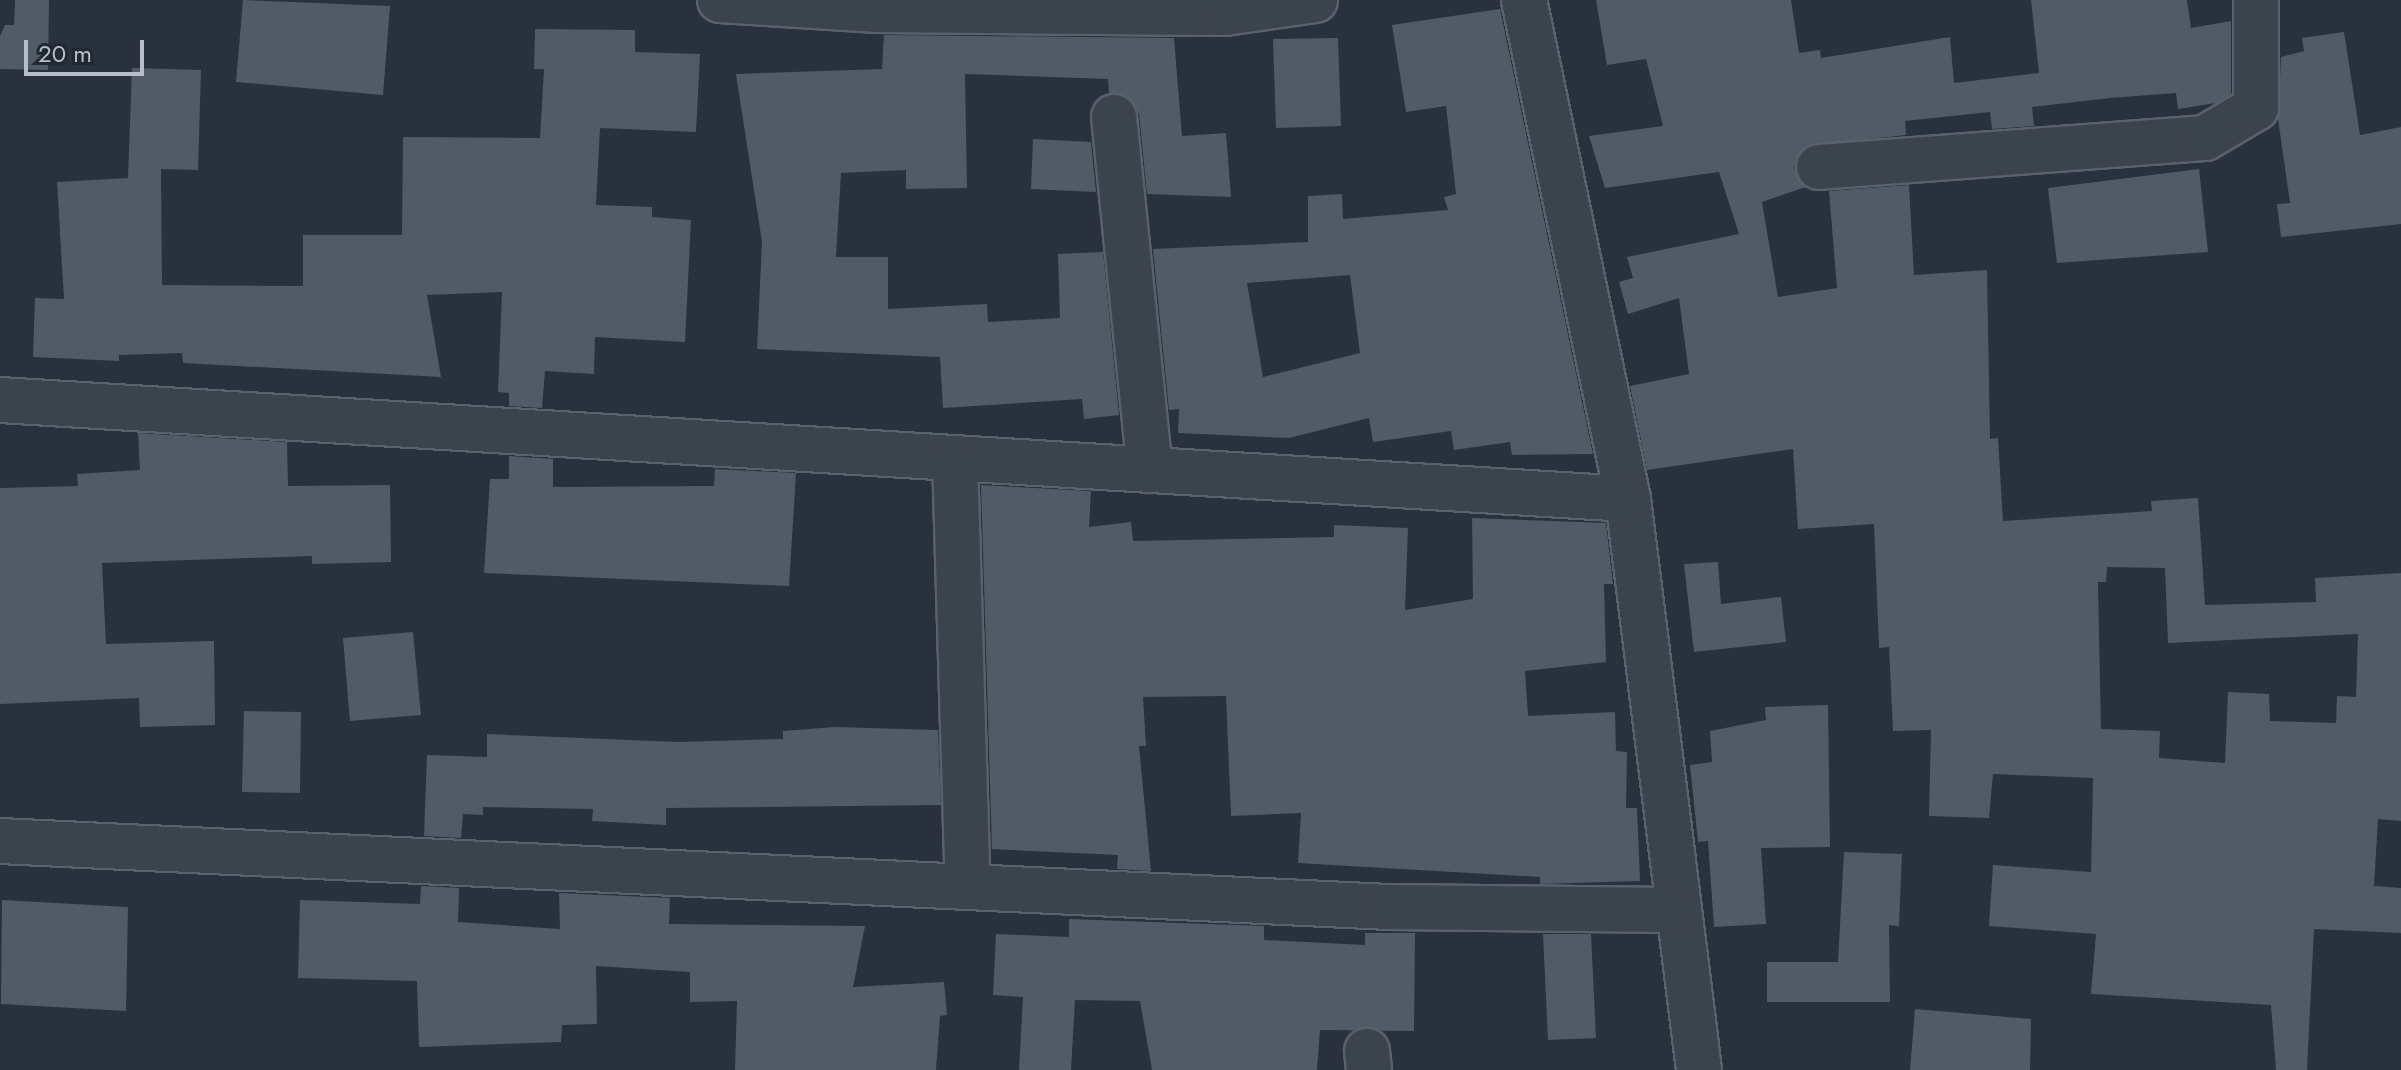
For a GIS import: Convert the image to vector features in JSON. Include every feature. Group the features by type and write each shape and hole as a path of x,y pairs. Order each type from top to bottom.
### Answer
{"street":[{"path":"720,0 878,10 1209,13 1315,0"},
{"path":"1524,0 1628,499 1675,910 1699,1070"},
{"path":"1819,167 2205,138 2256,108 2256,0"},
{"path":"1114,117 1150,470"},
{"path":"0,400 1628,499"},
{"path":"955,458 968,885"},
{"path":"0,841 1389,907 1675,910"}],"building":[{"path":"15,0 49,0 48,70 0,69 0,36 5,25 14,25"},
{"path":"243,0 390,6 383,95 236,82"},
{"path":"1596,0 1791,0 1799,53 1820,50 1821,58 1950,37 1954,83 2039,73 2031,0 2187,0 2191,28 2231,21 2231,94 2216,103 2178,109 2176,93 2032,107 2034,126 1992,129 1990,112 1905,121 1906,135 1806,146 1794,168 1806,187 1762,202 1778,297 1837,288 1829,191 1909,185 1914,275 1987,270 1990,439 1998,438 2003,521 2152,511 2151,501 2198,498 2205,605 2316,602 2315,578 2401,573 2401,821 2378,819 2374,886 2401,888 2401,933 2314,929 2307,1070 2276,1070 2271,1005 2091,994 2096,934 1989,926 1993,865 2091,872 2093,778 1993,774 1989,818 1929,816 1931,730 1893,731 1889,647 1879,648 1874,524 1798,529 1793,449 1647,470 1630,386 1689,374 1679,298 1628,314 1619,282 1633,278 1627,257 1739,234 1719,172 1605,188 1589,136 1663,126 1646,59 1607,65","holes":["2107,567 2165,568 2168,643 2358,634 2356,697 2337,696 2336,723 2270,721 2269,694 2228,692 2225,763 2159,758 2160,731 2101,729 2098,582 2106,582"]},
{"path":"1500,9 1593,454 1512,455 1510,442 1454,450 1451,431 1373,442 1369,418 1289,438 1178,433 1179,409 1169,410 1153,249 1308,242 1308,196 1342,194 1343,219 1448,210 1444,197 1456,194 1446,106 1406,112 1392,25","holes":["1350,275 1360,353 1263,377 1247,283"]},
{"path":"535,29 635,30 635,52 700,54 696,132 600,128 596,205 652,207 652,217 691,220 685,342 595,337 594,374 545,371 542,408 509,406 509,393 498,392 502,292 427,295 441,377 183,363 182,353 119,355 119,361 33,357 35,298 64,299 57,182 128,178 132,68 201,70 198,170 161,169 162,285 303,286 303,235 402,235 403,137 540,138 544,69 534,69"},
{"path":"2344,32 2360,135 2401,127 2401,224 2281,237 2277,204 2290,203 2278,119 2281,57 2304,51 2302,38"},
{"path":"884,35 1174,38 1182,136 1226,133 1231,197 1147,194 1139,114 1125,95 1109,93 1108,79 965,74 967,188 906,189 906,170 841,173 836,257 888,257 888,309 987,304 988,322 1060,318 1058,254 1103,252 1119,415 1084,419 1082,399 943,408 940,357 757,349 762,242 736,74 882,69"},
{"path":"1338,38 1341,126 1276,128 1273,39"},
{"path":"1033,139 1091,142 1096,192 1031,189"},
{"path":"2199,169 2208,252 2057,263 2048,188"},
{"path":"138,433 287,442 288,486 390,485 391,562 312,564 312,556 102,563 106,644 214,641 215,725 140,727 139,698 0,704 0,488 78,486 77,474 140,470"},
{"path":"509,456 553,459 553,487 714,486 715,469 796,473 789,586 484,573 490,479 509,479"},
{"path":"981,485 1091,491 1089,527 1131,522 1133,541 1334,537 1334,525 1408,528 1405,610 1473,599 1472,518 1606,523 1613,584 1604,584 1606,662 1525,671 1528,716 1615,712 1616,751 1627,752 1626,808 1637,808 1640,881 1540,884 1540,877 1298,863 1301,813 1231,816 1226,696 1143,697 1146,746 1139,746 1151,871 1117,869 1118,855 992,849"},
{"path":"1718,562 1721,604 1781,597 1786,642 1694,652 1684,564"},
{"path":"413,632 421,715 350,721 343,638"},
{"path":"1828,705 1830,847 1761,848 1766,924 1714,927 1708,841 1698,842 1690,765 1712,762 1710,731 1766,720 1765,707"},
{"path":"244,711 301,712 300,793 242,792"},
{"path":"835,727 938,730 941,805 666,808 666,825 592,821 593,809 483,807 483,815 463,814 461,838 424,836 427,755 487,757 487,734 678,742 783,739 783,731"},
{"path":"1844,852 1902,854 1899,926 1889,925 1890,1002 1767,1002 1767,962 1838,962"},
{"path":"421,886 459,888 458,922 560,929 559,893 670,898 669,924 865,926 853,987 944,982 947,1015 940,1016 936,1070 735,1070 737,1001 690,1002 690,972 596,966 597,1024 562,1025 561,1042 419,1047 417,981 298,978 300,900 420,904"},
{"path":"2,900 128,907 126,1011 1,1004"},
{"path":"1069,919 1264,926 1264,940 1365,945 1365,933 1415,933 1414,1031 1320,1030 1317,1070 1152,1070 1140,1001 1075,1000 1071,1070 1019,1070 1023,997 993,995 996,934 1069,937"},
{"path":"1543,934 1591,934 1596,1038 1548,1040"},
{"path":"1915,1009 2031,1019 2030,1070 1910,1070"}]}
